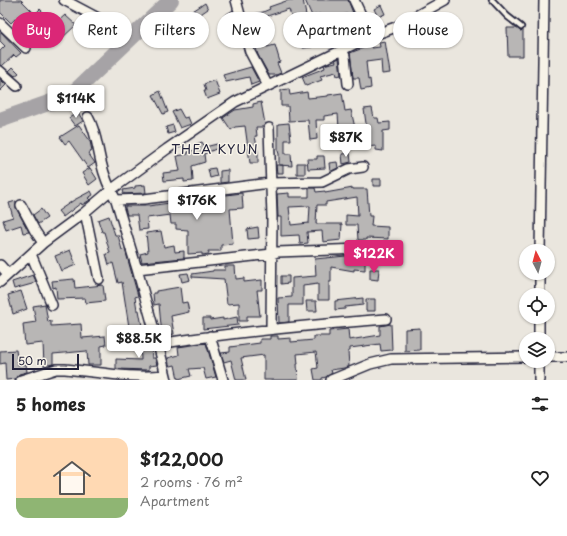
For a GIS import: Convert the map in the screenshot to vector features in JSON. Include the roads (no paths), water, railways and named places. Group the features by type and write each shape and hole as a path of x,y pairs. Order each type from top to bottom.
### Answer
{"street":[{"path":"64,0 87,12"},
{"path":"236,0 250,52 268,86"},
{"path":"354,0 359,12"},
{"path":"385,31 396,27 428,4 444,0"},
{"path":"540,244 544,0"},
{"path":"0,24 12,35"},
{"path":"0,282 42,243 85,212 110,190 235,102 346,48"},
{"path":"342,50 345,56 348,84"},
{"path":"0,71 17,86"},
{"path":"21,380 56,369 129,377 166,378 137,269 116,200 110,190 101,162 93,126 88,117"},
{"path":"268,128 272,254 271,329"},
{"path":"116,200 144,200 270,183 322,182 349,169 363,167"},
{"path":"21,205 42,243"},
{"path":"85,212 99,280"},
{"path":"137,269 272,254 277,252 389,248"},
{"path":"31,254 52,305"},
{"path":"0,265 8,274"},
{"path":"158,344 271,329 386,319"},
{"path":"210,336 223,380"},
{"path":"555,357 567,357"},
{"path":"332,380 370,364 391,359 519,358"},
{"path":"539,368 539,380"}],"lane":[{"path":"492,0 507,16 521,27"}],"waterway":[{"path":"0,120 71,95 171,0"}],"district":[{"name":"THEA KYUN","path":"215,149"}]}
